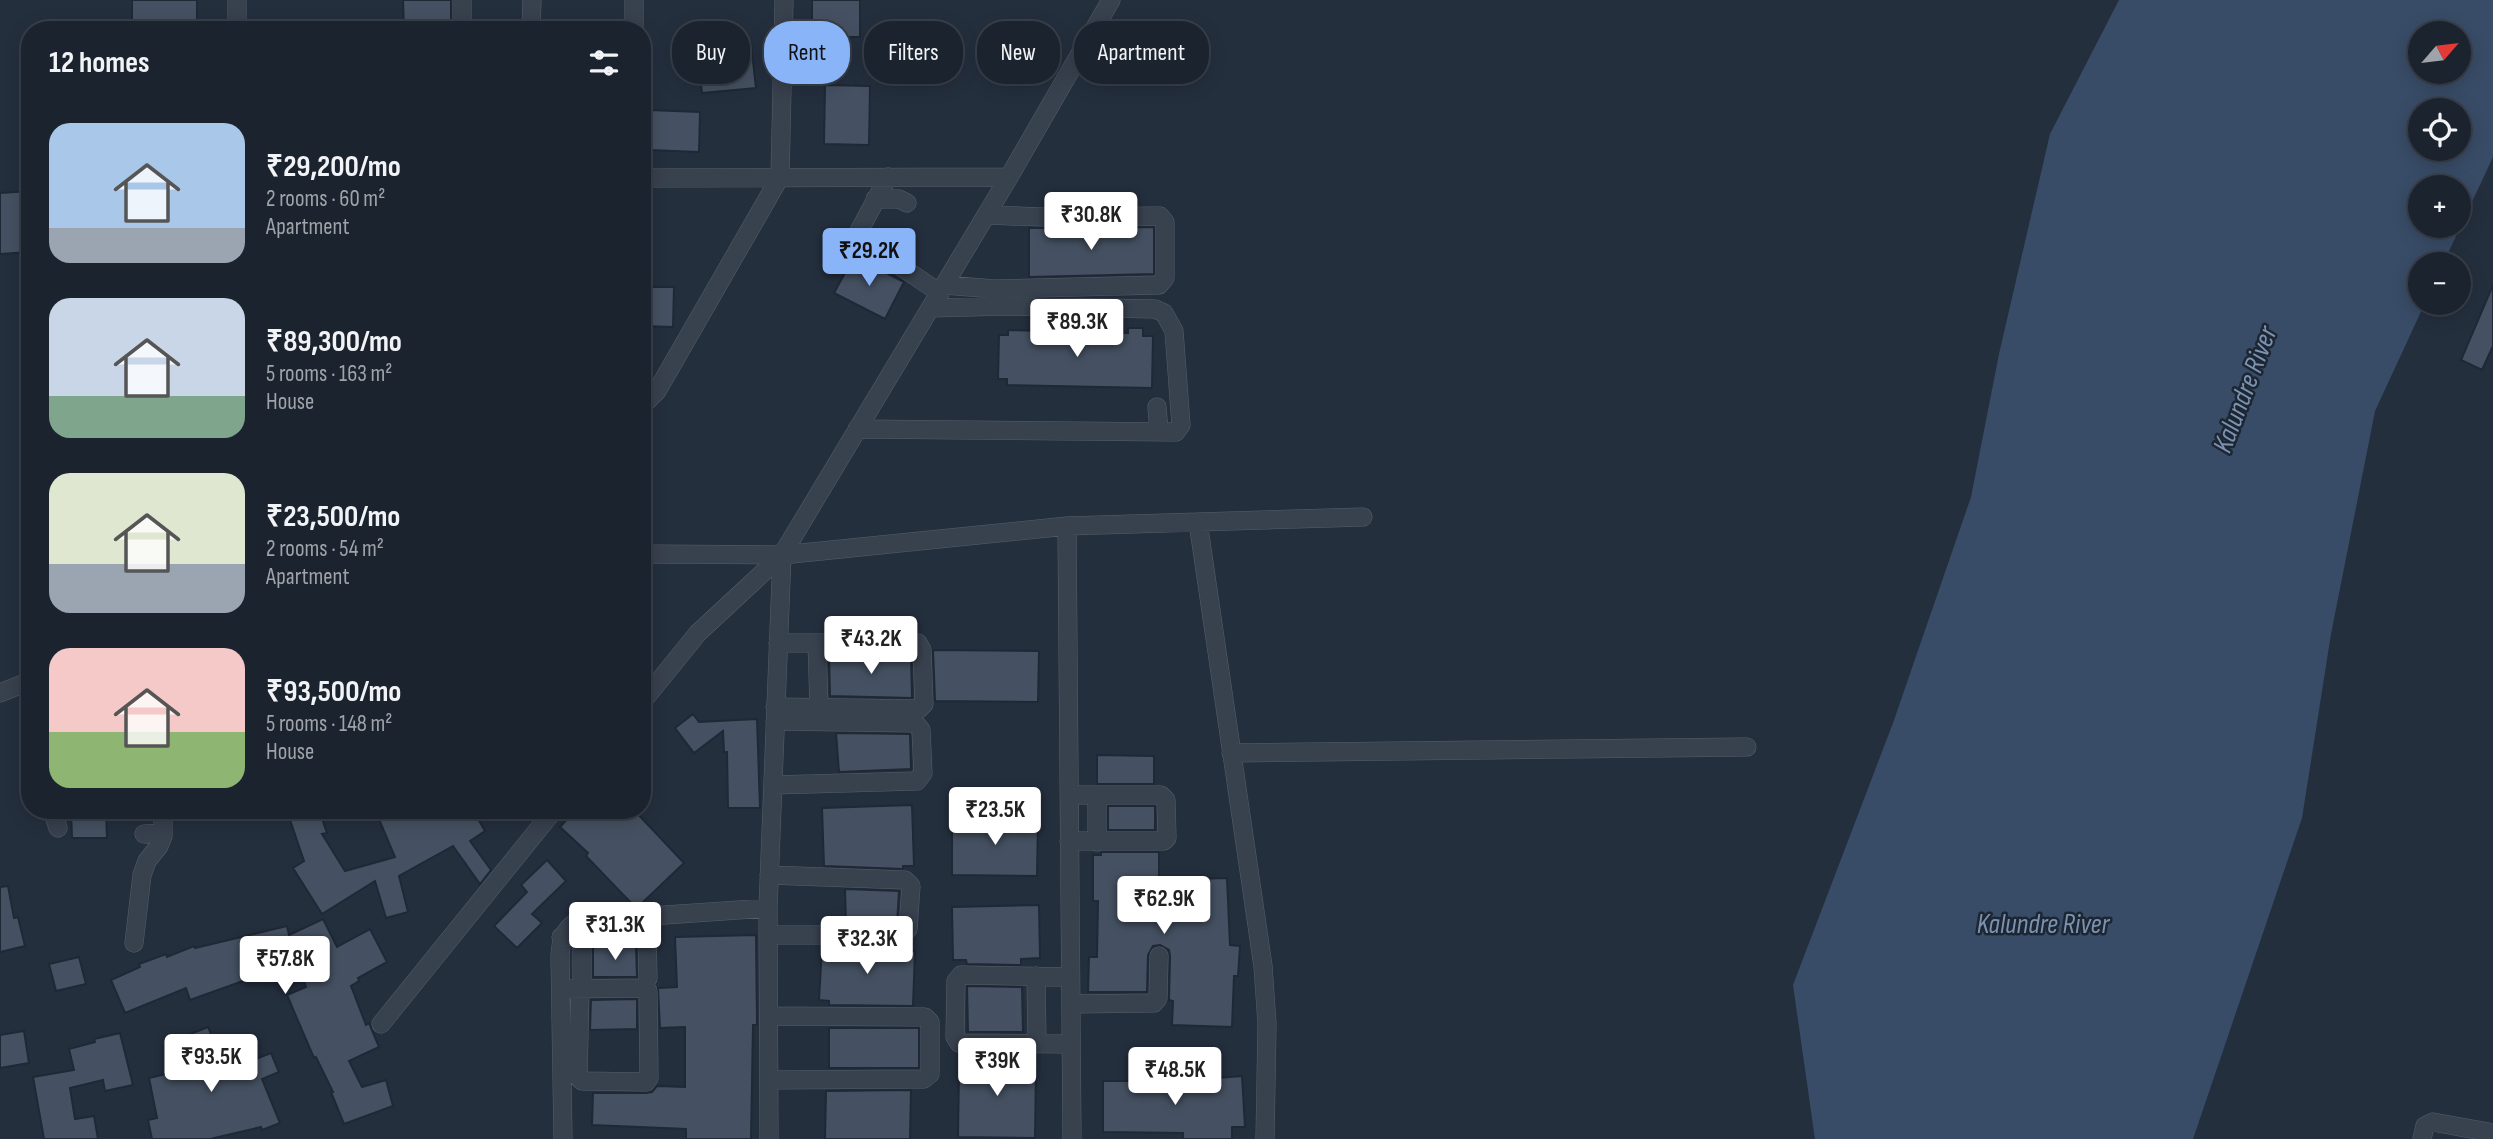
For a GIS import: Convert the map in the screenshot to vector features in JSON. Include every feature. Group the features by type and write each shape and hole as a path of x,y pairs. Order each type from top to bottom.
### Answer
{"street":[{"path":"237,0 237,21"},
{"path":"462,0 462,21"},
{"path":"531,21 532,0"},
{"path":"634,0 634,21"},
{"path":"651,397 657,391 780,177 784,0"},
{"path":"651,691 698,633 782,555 1009,177 1111,0"},
{"path":"857,429 1176,432 1181,425 1174,331 1164,313 1156,309 1007,306 938,295 860,239 858,233 888,177"},
{"path":"651,178 1009,177"},
{"path":"875,199 898,199 907,203"},
{"path":"938,295 995,289 1159,285 1165,278 1165,222 1160,216 986,215"},
{"path":"1157,407 1159,431"},
{"path":"651,554 782,555 1067,526 1363,517"},
{"path":"1198,522 1263,966 1267,1024 1265,1139"},
{"path":"1067,526 1072,1139"},
{"path":"769,1139 768,908 782,555"},
{"path":"775,714 818,707 919,709 924,704 922,650 918,643 778,643"},
{"path":"817,643 818,707"},
{"path":"0,692 21,685"},
{"path":"772,785 917,780 923,773 920,730 915,723 775,714"},
{"path":"1231,753 1747,747"},
{"path":"1069,795 1161,795 1166,800 1167,838 1164,841 1069,841"},
{"path":"1097,796 1097,842"},
{"path":"55,819 58,828"},
{"path":"134,943 142,875 147,861 159,846 163,819"},
{"path":"381,1024 547,819"},
{"path":"144,834 163,832"},
{"path":"768,935 903,935 908,929 911,886 905,880 769,875"},
{"path":"564,1139 561,937 568,928 577,921 768,908"},
{"path":"561,937 644,933 647,936 648,978"},
{"path":"561,989 581,983 645,988 648,991 649,1078 646,1082 582,1081 578,1077 581,983 582,936"},
{"path":"1070,1004 1154,1003 1158,998 1158,956"},
{"path":"1070,977 961,975 956,981 955,1037 959,1044 1071,1044"},
{"path":"1036,976 1037,1044"},
{"path":"769,1016 925,1017 930,1022 930,1074 924,1079 769,1080"},
{"path":"2422,1139 2425,1126 2433,1122 2493,1133"}],"water":[{"name":"Kalundre River","path":"2119,0 2493,0 2493,157 2471,204 2471,175 2408,175 2408,238 2455,238 2449,252 2408,252 2408,315 2419,315 2375,411 2331,634 2302,818 2193,1139 1815,1139 1793,985 1893,723 1971,497 1999,354 2050,134"}],"building":[{"path":"132,0 197,0 197,21 132,21"},
{"path":"403,0 451,0 451,21 404,21"},
{"path":"812,0 860,0 860,37 850,37 850,21 812,21"},
{"path":"750,43 756,88 702,93 701,84 750,84"},
{"path":"825,85 870,86 869,145 824,144"},
{"path":"651,110 700,112 699,152 651,150"},
{"path":"21,192 21,253 0,254 0,193"},
{"path":"1154,227 1154,274 1029,277 1029,228"},
{"path":"854,256 904,282 885,319 834,293"},
{"path":"2493,285 2493,346 2482,370 2461,360"},
{"path":"651,287 674,287 673,327 651,326"},
{"path":"1128,328 1143,328 1143,336 1153,336 1152,388 1007,385 1007,379 998,379 999,335 1008,335 1008,330 1128,333"},
{"path":"933,650 1039,651 1038,702 935,701"},
{"path":"829,654 911,654 912,698 830,696"},
{"path":"693,714 699,722 757,719 760,808 728,808 727,752 724,752 723,731 694,753 675,728"},
{"path":"836,733 910,734 911,769 839,772"},
{"path":"1097,755 1154,756 1154,784 1097,784"},
{"path":"912,805 914,866 903,866 903,869 824,866 822,808"},
{"path":"1108,806 1155,806 1155,830 1108,830"},
{"path":"71,819 106,819 107,838 72,838"},
{"path":"290,819 322,819 327,833 322,834 345,871 395,857 379,819 478,819 485,831 470,841 491,870 480,884 453,846 399,876 408,912 386,918 375,881 322,914 293,868 304,861"},
{"path":"567,819 642,819 684,863 640,905 634,906 586,856 588,853 560,827"},
{"path":"952,819 1038,820 1037,876 952,875"},
{"path":"1101,852 1159,852 1159,880 1227,878 1230,945 1240,946 1238,976 1234,976 1232,1027 1172,1025 1173,1001 1169,1000 1170,956 1169,950 1160,945 1153,946 1148,955 1147,992 1088,992 1089,957 1097,957 1098,901 1093,901 1093,855 1101,855"},
{"path":"547,860 566,881 532,914 542,923 517,948 494,926 527,892 521,885"},
{"path":"8,886 14,918 18,917 25,946 0,952 0,887"},
{"path":"845,889 899,891 897,924 846,924"},
{"path":"1039,905 1040,958 1021,959 1021,965 967,964 966,960 953,960 952,907"},
{"path":"323,919 337,947 370,929 387,962 358,978 359,981 351,986 366,1025 369,1023 379,1047 349,1061 362,1087 386,1080 393,1106 344,1124 333,1092 316,1057 314,1058 287,995 306,987 296,962 190,1000 186,988 125,1013 111,980 140,967 139,964 166,954 167,957 194,946 195,948 287,926 289,935"},
{"path":"756,935 757,1025 753,1025 751,1139 686,1139 686,1129 592,1125 593,1093 646,1093 652,1092 657,1086 685,1087 685,1027 660,1028 658,988 677,987 675,937"},
{"path":"636,945 637,977 593,977 593,947"},
{"path":"901,946 900,951 915,951 913,1006 829,1005 829,1001 819,1000 822,947"},
{"path":"79,957 86,984 56,991 49,964"},
{"path":"967,986 1022,987 1023,1032 968,1032"},
{"path":"637,999 637,1029 590,1030 591,1000"},
{"path":"208,1027 227,1070 271,1053 279,1072 262,1079 280,1123 262,1130 261,1127 210,1139 152,1139 148,1120 157,1118 149,1078 187,1069 175,1040"},
{"path":"829,1028 919,1028 919,1068 829,1068"},
{"path":"24,1031 29,1063 0,1068 0,1035"},
{"path":"120,1033 133,1085 105,1091 103,1080 70,1088 75,1119 94,1116 98,1139 44,1139 33,1077 74,1070 69,1049"},
{"path":"969,1054 1024,1055 1024,1069 1036,1069 1035,1138 958,1137 959,1068 970,1068"},
{"path":"1242,1076 1245,1127 1232,1127 1232,1139 1183,1139 1183,1133 1103,1132 1103,1081 1179,1081"},
{"path":"911,1090 910,1139 825,1139 826,1091"}]}
